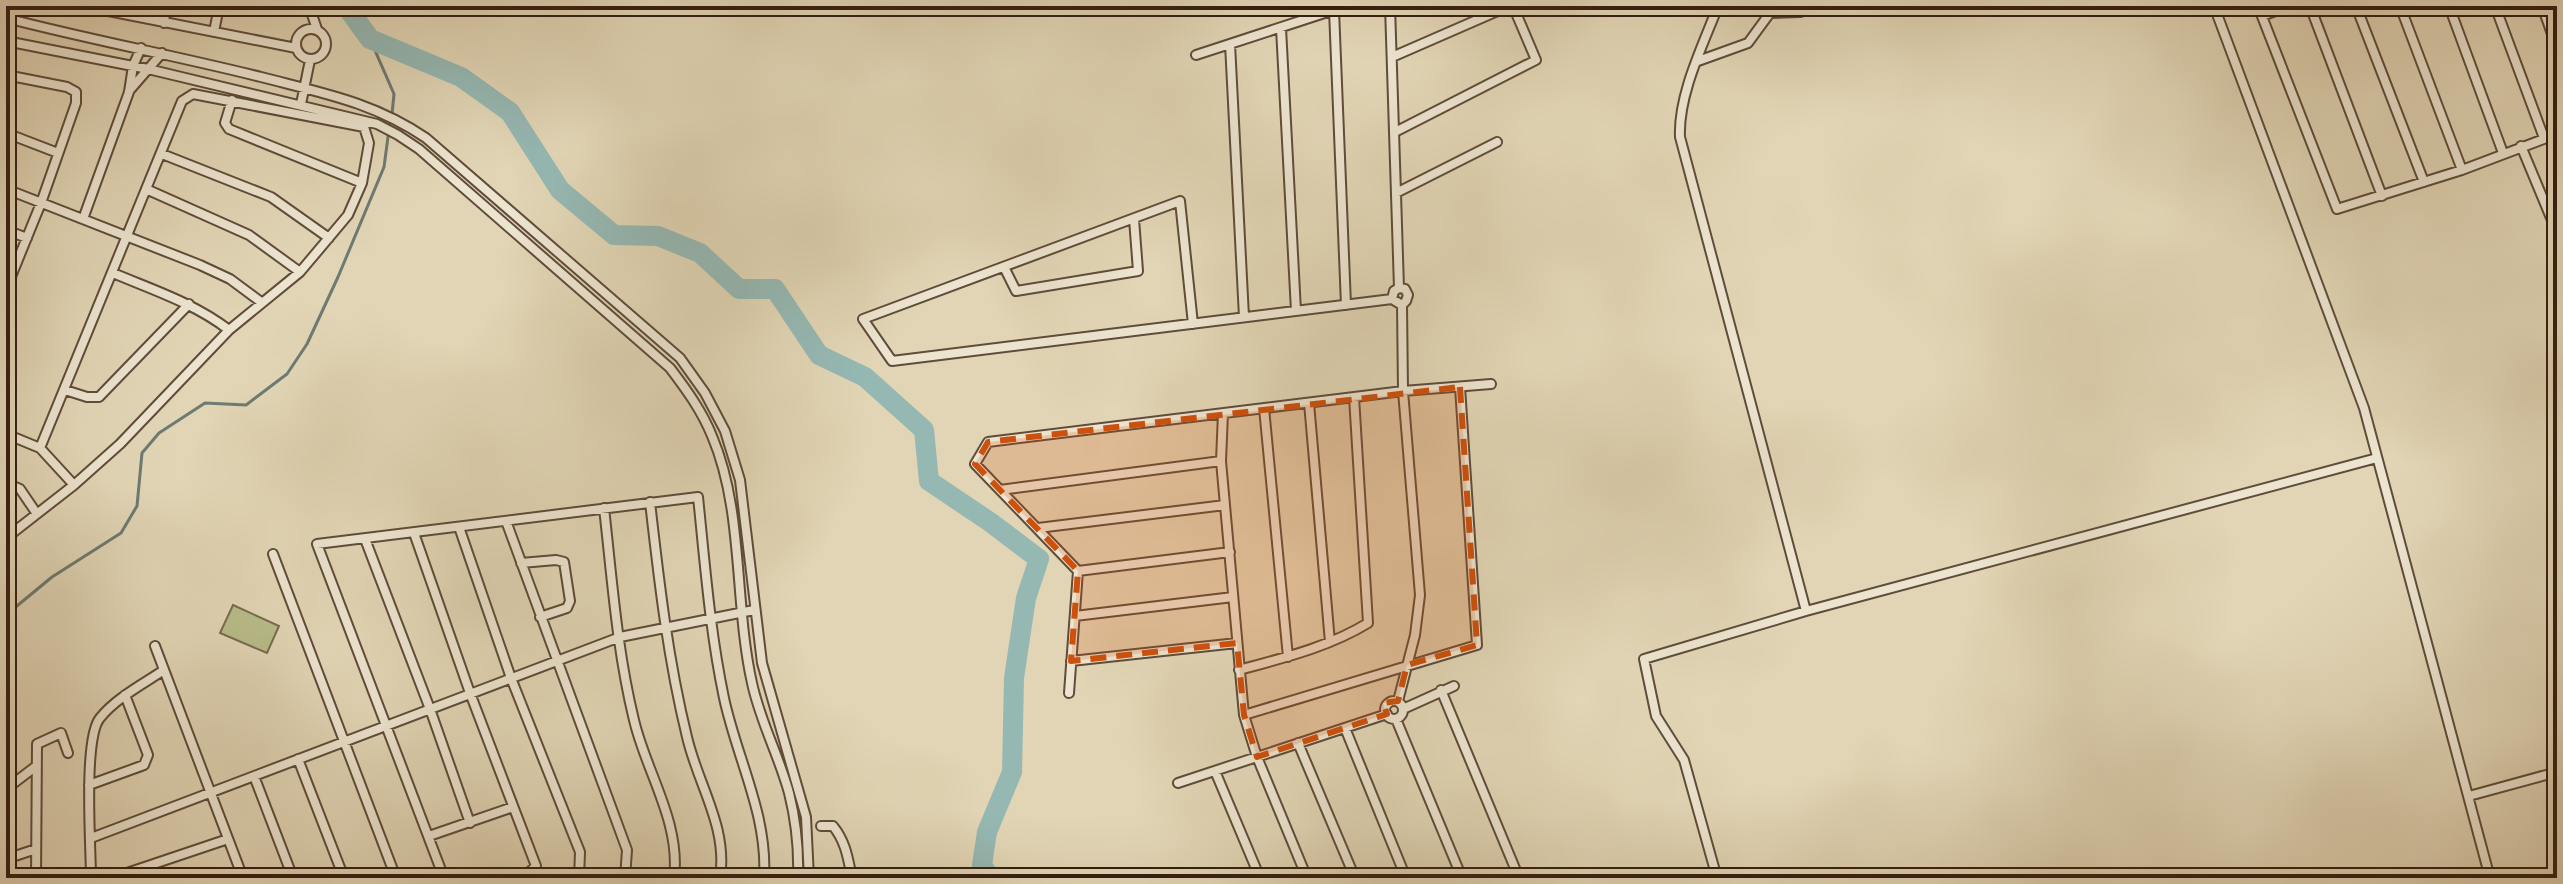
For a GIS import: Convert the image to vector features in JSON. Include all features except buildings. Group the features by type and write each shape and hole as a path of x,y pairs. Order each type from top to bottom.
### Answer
{"street":[{"path":"83,6 116,9 164,23 296,48"},
{"path":"164,23 166,6"},
{"path":"214,32 219,6"},
{"path":"309,6 326,44 321,56 310,60 299,54 296,40 300,32 317,29"},
{"path":"1196,55 1346,6"},
{"path":"1390,6 1399,288"},
{"path":"1392,57 1511,6 1536,60 1395,132"},
{"path":"1718,6 1679,120 1680,137 1806,611"},
{"path":"1759,6 1770,13 1800,12 1817,6"},
{"path":"2214,6 2358,393 2490,878"},
{"path":"2258,6 2337,209 2462,170 2557,134"},
{"path":"2262,16 2289,6"},
{"path":"2310,6 2382,196"},
{"path":"2356,6 2424,182"},
{"path":"2400,6 2462,170"},
{"path":"2449,6 2503,153"},
{"path":"2495,6 2544,138"},
{"path":"2542,6 2557,48"},
{"path":"1334,10 1346,305"},
{"path":"1698,61 1748,43 1770,13"},
{"path":"6,18 162,53 383,112 426,138 680,358 705,393 734,456 748,530 754,610 762,663 806,817 809,878"},
{"path":"1281,28 1296,311"},
{"path":"6,41 148,69 377,124 419,149 670,368 692,399 720,458 729,499 748,666 757,705 789,791 799,849 798,878"},
{"path":"1230,44 1244,317"},
{"path":"83,219 129,92 133,66 141,48"},
{"path":"129,92 162,53"},
{"path":"301,104 310,60"},
{"path":"6,75 67,87 76,92 76,103 41,203 6,289"},
{"path":"6,538 120,444 229,330 300,272 348,215 362,183 369,143 364,127 193,94 182,101 40,448"},
{"path":"232,100 225,123 229,129 362,183"},
{"path":"6,133 58,153"},
{"path":"1396,193 1497,142"},
{"path":"2521,146 2551,218 2557,223"},
{"path":"162,154 271,197 329,238"},
{"path":"6,189 200,265 230,279 261,302"},
{"path":"146,189 249,235 300,272"},
{"path":"1193,324 1180,201 863,319 892,361 1193,324 1244,317 1392,299 1402,305"},
{"path":"1004,267 1016,291 1138,271 1134,219"},
{"path":"6,230 27,238"},
{"path":"113,273 189,304 229,330"},
{"path":"1178,783 1345,728 1402,715 1400,705 1420,595 1403,391 1402,305 1408,295 1405,289 1399,288 1394,291 1392,299"},
{"path":"65,390 87,397 99,397 189,304"},
{"path":"1069,693 1078,571 975,464 988,442 1403,391 1491,384"},
{"path":"1244,715 1477,645 1460,387"},
{"path":"1239,670 1330,642 1368,623 1354,397"},
{"path":"1309,403 1330,642"},
{"path":"1264,408 1288,657"},
{"path":"1223,413 1221,461 1244,715 1257,757 1307,878"},
{"path":"6,434 40,448 74,485"},
{"path":"1717,878 1684,760 1656,716 1644,659 1806,611 2377,458"},
{"path":"1000,490 1221,461"},
{"path":"6,483 20,489 37,514"},
{"path":"444,878 317,544 698,497 711,618 724,699 762,828 764,878"},
{"path":"650,502 665,627 687,740 716,819 722,864 720,878"},
{"path":"1038,528 1225,505"},
{"path":"604,508 634,723 671,827 674,878"},
{"path":"506,521 627,850 625,878"},
{"path":"459,527 511,678 580,852 579,878"},
{"path":"414,533 470,693 536,866 523,878"},
{"path":"365,539 470,823"},
{"path":"1078,571 1230,552"},
{"path":"273,554 396,878"},
{"path":"521,563 564,562 570,601 567,608 540,617"},
{"path":"1075,616 1233,597"},
{"path":"91,838 620,637 754,610"},
{"path":"1071,661 1237,643"},
{"path":"155,646 243,878"},
{"path":"91,878 89,785 97,720 125,695 164,670"},
{"path":"1454,686 1400,705 1388,704 1462,878"},
{"path":"1441,690 1519,878"},
{"path":"89,785 144,765 148,755 125,695"},
{"path":"1345,728 1406,878"},
{"path":"36,878 37,744 61,733 68,753"},
{"path":"1298,743 1355,878"},
{"path":"298,759 344,878"},
{"path":"6,789 35,767"},
{"path":"1215,771 1260,878"},
{"path":"2469,796 2557,772"},
{"path":"254,776 293,878"},
{"path":"429,836 513,807"},
{"path":"821,826 833,826 841,835 852,878"},
{"path":"112,878 228,839"},
{"path":"6,859 36,849"}],"highlighted area":[{"path":"1460,387 1477,645 1407,665 1398,701 1383,703 1387,714 1257,757 1244,715 1237,643 1071,661 1078,571 975,464 988,442"}],"green space":[{"path":"233,605 279,626 267,653 220,633"}],"waterway":[{"path":"346,6 370,39 461,77 510,112 560,190 614,235 658,236 700,253 739,289 775,289 819,355 865,377 924,430 929,481 1039,559 1026,598 1014,678 1012,772 987,832 982,865 990,878"},
{"path":"370,39 394,94 392,114"},
{"path":"6,615 52,577 121,533 137,506 142,453 159,433 205,403 246,405 287,374 307,344 384,167 390,122"}]}
